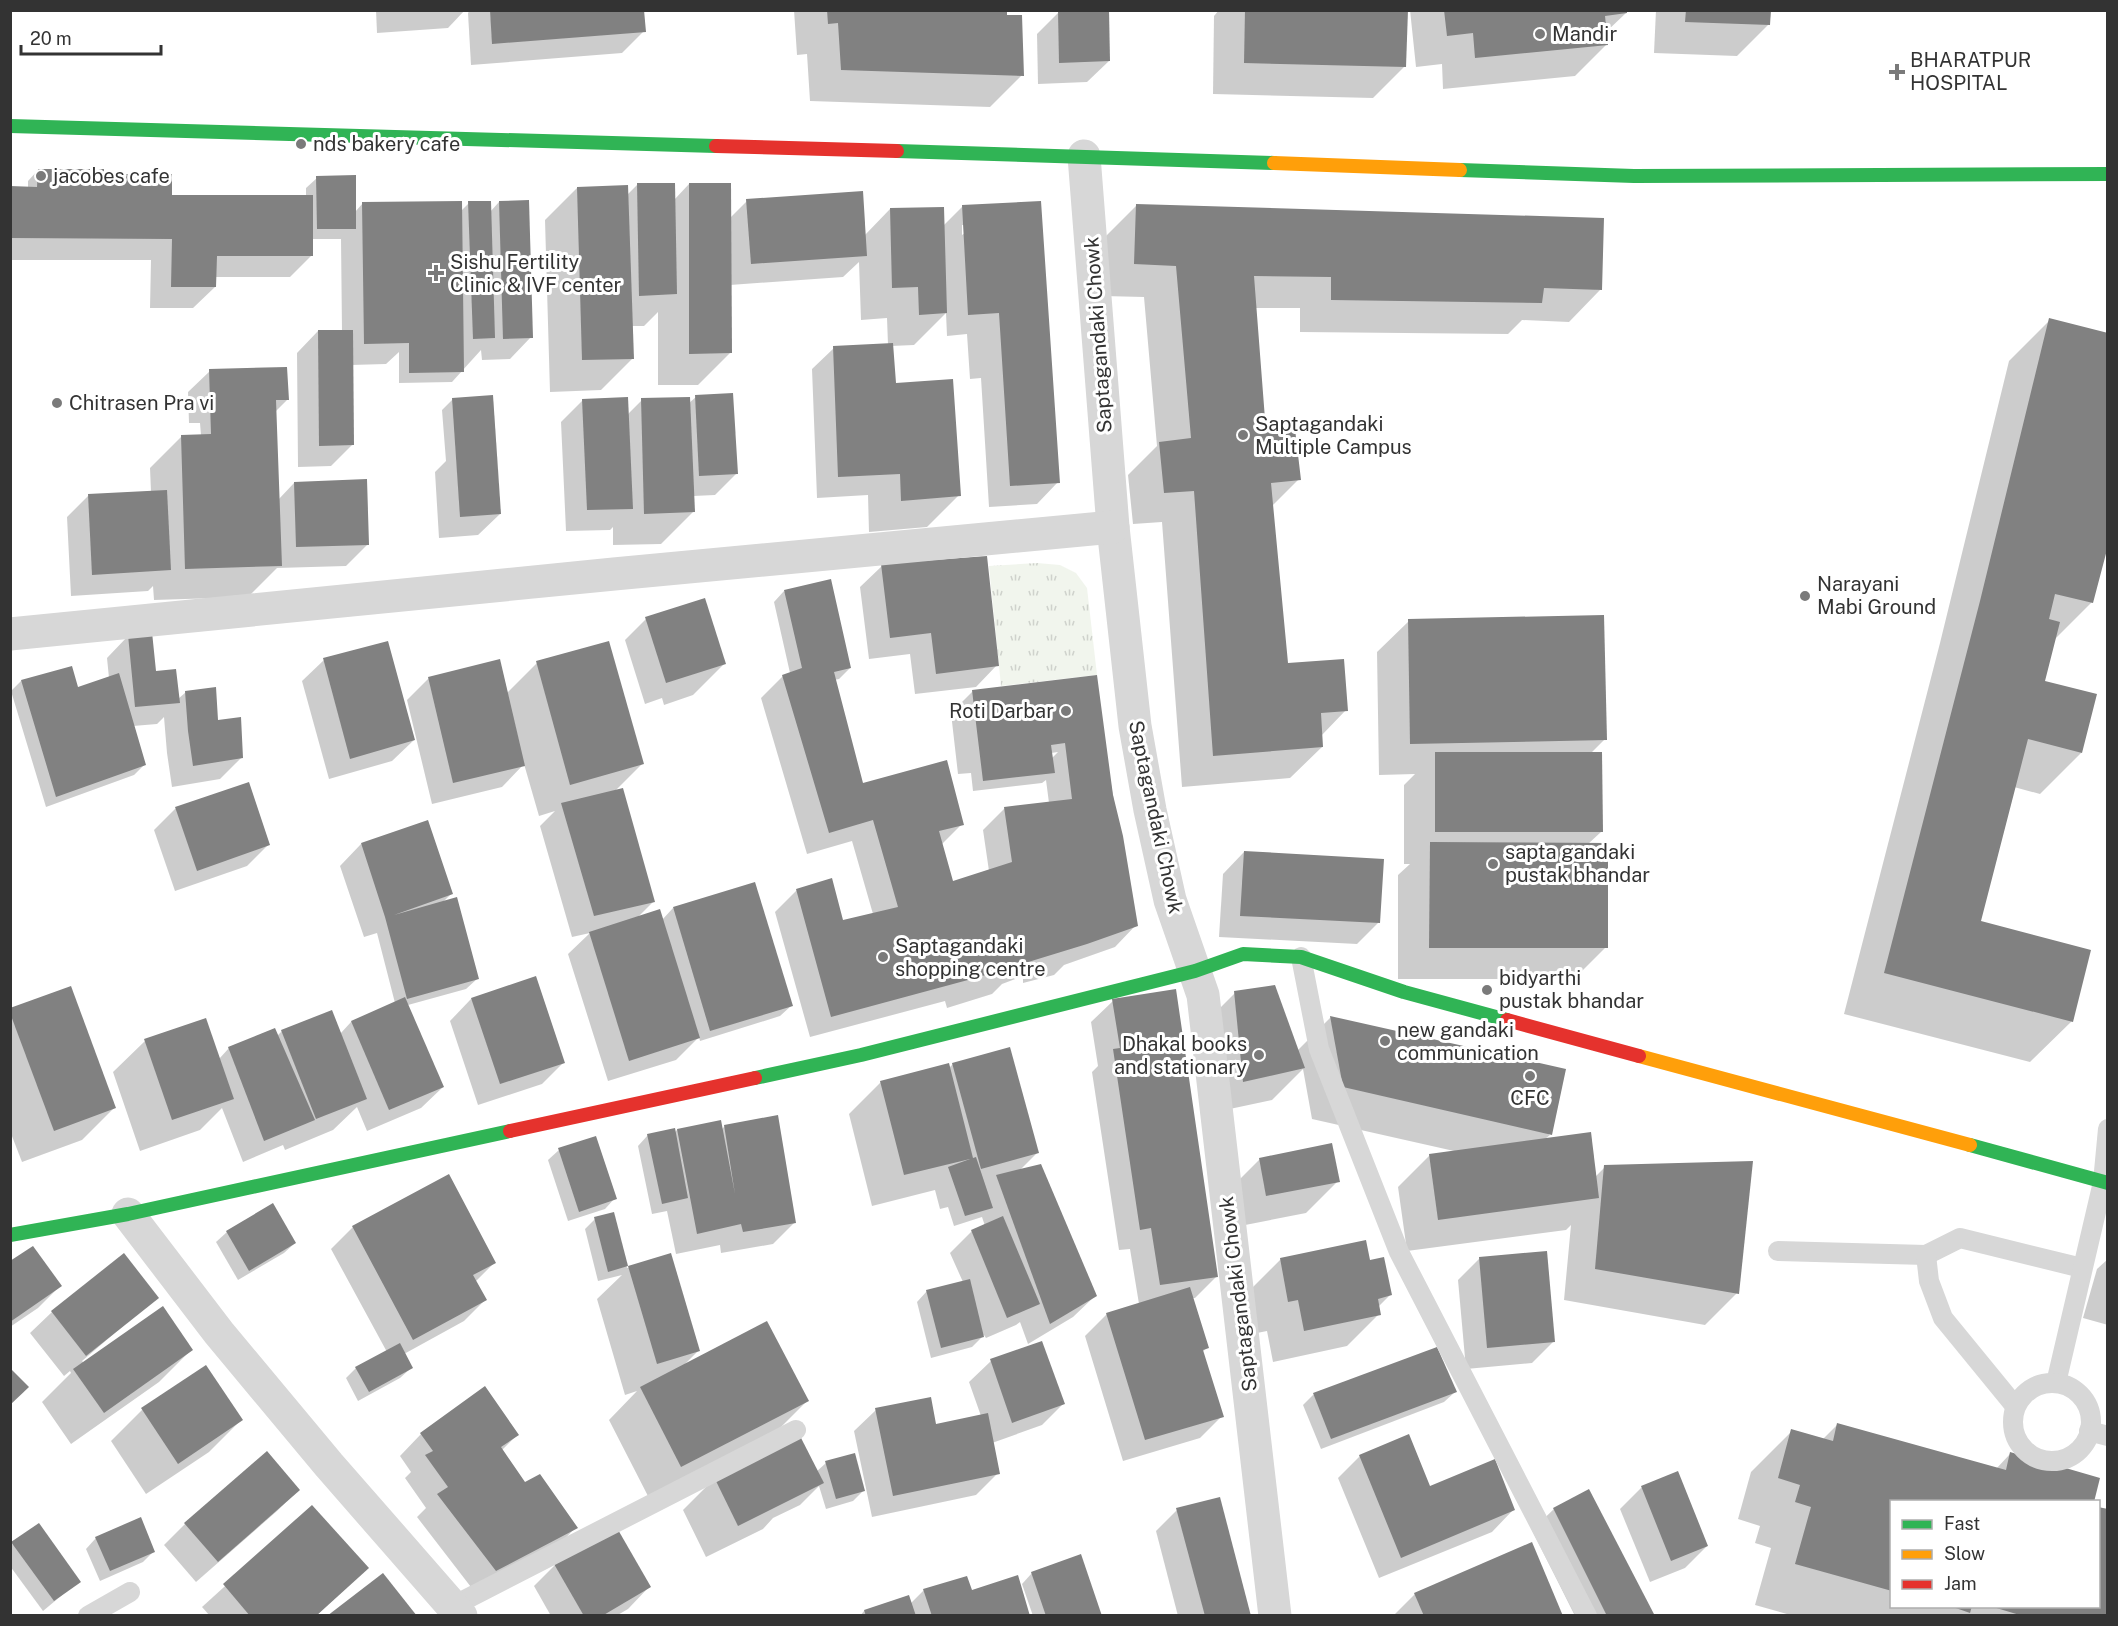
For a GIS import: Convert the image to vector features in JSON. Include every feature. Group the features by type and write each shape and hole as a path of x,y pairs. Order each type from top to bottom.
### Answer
{"street":[{"path":"10,126 1084,156 1634,176 2108,174"},
{"name":"Saptagandaki Chowk","path":"1084,156 1113,527 1135,726 1150,810 1170,900 1203,995 1275,1616"},
{"path":"10,634 1113,527"},
{"path":"10,1235 128,1214 861,1055 1195,971 1243,954 1301,957 1404,992 2105,1183"},
{"path":"128,1214 219,1333 457,1611"}],"lane":[{"path":"1301,957 1319,1050 1399,1252 1587,1616"},
{"path":"2055,1383 2105,1183 2108,1129"},
{"path":"1778,1251 1926,1255 1960,1238 2082,1268"},
{"path":"1926,1255 1929,1281 1942,1318 2015,1406"},
{"path":"2055,1383 2067,1386 2085,1401 2098,1434 2074,1454 2062,1460 2049,1461 2027,1452 2019,1443 2012,1418 2015,1406 2022,1395 2043,1384 2055,1383"},
{"path":"457,1611 796,1430"},
{"path":"88,1616 130,1592"}],"green space":[{"path":"1037,563 1060,565 1076,573 1087,588 1097,675 1001,686 989,566"}],"building":[{"path":"490,10 644,10 646,32 492,44"},
{"path":"827,10 1007,10 1007,15 1022,15 1024,76 841,70 838,23 828,24"},
{"path":"1109,10 1110,61 1059,63 1058,11"},
{"path":"1245,10 1408,10 1406,67 1244,63"},
{"name":"Mandir","path":"1444,10 1627,10 1627,13 1605,16 1608,45 1475,58 1473,33 1447,36"},
{"path":"1686,10 1771,10 1770,25 1685,22"},
{"path":"38,169 104,169 104,174 172,174 172,195 313,195 313,256 217,256 216,287 171,287 172,239 10,238 10,186 37,187"},
{"path":"356,175 356,229 317,229 316,176"},
{"path":"637,183 675,183 677,294 639,296"},
{"path":"689,183 731,183 732,353 689,354"},
{"path":"628,185 634,359 582,360 577,187"},
{"path":"863,191 867,256 751,264 746,199"},
{"path":"529,200 533,338 503,339 499,201"},
{"path":"462,201 464,372 409,373 409,343 364,344 362,202"},
{"path":"468,201 491,201 495,338 473,339"},
{"path":"1041,201 1060,483 1010,486 999,313 968,315 962,205"},
{"name":"Saptagandaki Multiple Campus","path":"1136,204 1604,218 1602,290 1544,288 1542,303 1331,300 1331,277 1254,276 1266,432 1295,429 1301,480 1271,483 1288,663 1344,659 1348,711 1321,713 1323,747 1213,756 1194,491 1164,493 1159,442 1191,438 1176,266 1134,264"},
{"path":"944,207 947,313 919,315 918,287 892,288 890,208"},
{"path":"2049,318 2108,333 2108,546 2093,603 2055,594 2049,619 2060,622 2045,681 2097,694 2082,753 2028,739 1981,921 2091,950 2073,1022 1884,973 1980,601"},
{"path":"318,330 353,330 354,445 319,446"},
{"path":"893,343 896,383 953,379 961,496 901,501 900,474 838,477 833,346"},
{"path":"287,367 289,400 276,400 282,566 185,569 181,435 211,434 209,369"},
{"path":"733,393 738,474 699,476 695,395"},
{"path":"493,395 501,514 460,517 452,398"},
{"path":"628,397 633,509 587,510 582,399"},
{"path":"690,397 695,512 644,514 641,398"},
{"path":"367,479 369,545 296,547 294,482"},
{"path":"167,490 171,570 92,575 88,494"},
{"path":"987,556 999,666 936,674 931,633 890,638 881,564"},
{"path":"831,579 851,668 834,672 863,783 947,760 964,825 939,831 953,881 1012,862 1004,807 1072,799 1065,743 1051,745 1055,773 983,781 972,690 1097,675 1113,795 1123,836 1138,926 979,977 831,1017 796,889 832,878 843,920 898,907 873,820 829,833 782,675 802,668 784,590"},
{"path":"705,598 726,664 666,683 645,617"},
{"path":"1604,615 1607,740 1410,744 1408,619"},
{"path":"152,632 156,671 176,669 180,703 135,707 128,635"},
{"path":"388,641 415,740 350,759 323,658"},
{"path":"609,641 644,764 570,785 536,661"},
{"path":"500,659 525,766 453,783 428,677"},
{"path":"72,666 78,687 119,673 146,765 56,797 21,680"},
{"path":"216,687 218,720 241,717 243,758 193,766 185,691"},
{"path":"1435,752 1602,752 1603,832 1435,832"},
{"path":"249,782 270,845 197,871 175,807"},
{"path":"623,788 655,902 594,916 561,803"},
{"path":"428,820 453,894 394,915 457,897 479,979 407,999 385,917 361,843"},
{"path":"1430,842 1608,843 1608,948 1429,948"},
{"path":"1244,851 1384,859 1380,923 1240,916"},
{"path":"755,882 793,1006 710,1031 673,907"},
{"path":"660,909 700,1038 629,1061 589,932"},
{"path":"536,976 565,1063 500,1084 471,998"},
{"path":"1275,985 1305,1068 1243,1082 1234,991"},
{"path":"71,986 116,1108 54,1131 10,1008"},
{"path":"1176,989 1218,1277 1160,1285 1151,1228 1140,1230 1113,1049 1120,1048 1112,999"},
{"path":"405,997 444,1087 389,1110 351,1021"},
{"path":"332,1010 367,1099 316,1119 281,1030"},
{"path":"1330,1016 1566,1069 1552,1135 1343,1087"},
{"path":"206,1018 234,1099 172,1120 144,1039"},
{"path":"275,1028 315,1120 264,1141 228,1047"},
{"path":"1010,1047 1039,1153 981,1169 952,1063"},
{"path":"949,1063 973,1158 976,1157 993,1208 965,1216 948,1167 970,1159 904,1175 880,1081"},
{"path":"778,1115 796,1223 743,1232 741,1224 697,1234 677,1129 721,1120 735,1194 724,1125"},
{"path":"675,1128 688,1198 662,1204 647,1134"},
{"path":"1591,1132 1599,1198 1438,1220 1429,1154"},
{"path":"596,1136 617,1199 579,1212 558,1148"},
{"path":"1332,1143 1340,1182 1266,1196 1259,1158"},
{"path":"1753,1161 1739,1294 1595,1269 1604,1165"},
{"path":"1041,1164 1097,1296 1050,1324 996,1175"},
{"path":"449,1174 496,1263 473,1275 487,1300 413,1340 352,1226"},
{"path":"273,1203 296,1243 249,1271 226,1231"},
{"path":"614,1212 628,1266 608,1272 594,1217"},
{"path":"1003,1216 1040,1304 1007,1318 971,1230"},
{"path":"1366,1240 1370,1260 1384,1257 1392,1295 1378,1299 1381,1315 1304,1331 1298,1300 1288,1302 1280,1258"},
{"path":"33,1246 62,1286 10,1322 10,1261"},
{"path":"1547,1251 1555,1342 1487,1348 1479,1257"},
{"path":"124,1253 159,1298 86,1356 51,1311"},
{"path":"671,1253 700,1351 657,1364 628,1266"},
{"path":"970,1279 984,1337 941,1348 926,1290"},
{"path":"1190,1287 1209,1348 1203,1350 1224,1417 1145,1440 1106,1313"},
{"path":"163,1306 193,1350 104,1413 73,1369"},
{"path":"767,1321 809,1401 681,1467 640,1387"},
{"path":"1042,1341 1065,1404 1012,1423 990,1359"},
{"path":"400,1343 413,1368 369,1392 355,1367"},
{"path":"1437,1347 1457,1392 1331,1439 1313,1393"},
{"path":"206,1365 243,1420 178,1464 141,1408"},
{"path":"10,1368 29,1387 10,1405"},
{"path":"485,1386 519,1435 501,1447 525,1482 540,1474 578,1528 496,1571 437,1494 448,1487 425,1455 433,1451 420,1433"},
{"path":"931,1397 936,1424 988,1413 1000,1474 893,1496 875,1408"},
{"path":"1837,1423 2006,1470 2010,1452 2100,1478 2094,1500 1890,1500 1890,1590 1795,1564 1811,1507 1795,1502 1800,1485 1778,1478 1791,1429 1833,1441"},
{"path":"799,1434 824,1483 738,1526 714,1477"},
{"path":"1409,1434 1430,1486 1495,1459 1515,1510 1401,1558 1359,1455"},
{"path":"267,1451 300,1490 218,1562 184,1523"},
{"path":"855,1453 865,1491 836,1499 825,1461"},
{"path":"1678,1471 1708,1546 1671,1561 1641,1486"},
{"path":"1589,1489 1655,1616 1607,1616 1553,1508"},
{"path":"1220,1497 1251,1616 1205,1616 1176,1508"},
{"path":"312,1505 369,1568 316,1616 250,1616 223,1584"},
{"path":"2100,1507 2108,1509 2108,1616 2023,1616 1996,1608 2100,1608"},
{"path":"141,1517 155,1552 110,1571 95,1537"},
{"path":"39,1523 81,1582 54,1601 11,1542"},
{"path":"617,1528 651,1587 602,1616 584,1616 554,1564"},
{"path":"1532,1542 1563,1616 1424,1616 1414,1593"},
{"path":"1081,1554 1102,1616 1046,1616 1031,1572"},
{"path":"383,1573 417,1616 327,1616"},
{"path":"1018,1575 1030,1616 932,1616 923,1589 967,1576 972,1590"},
{"path":"909,1595 916,1616 866,1616 864,1610"},
{"path":"1956,1608 1971,1608 1970,1613"}],"traffic: fast":[{"path":"10,126 716,146"},
{"path":"897,151 1274,163"},
{"path":"1460,170 1634,176 2108,174"},
{"path":"755,1078 861,1055 1195,971 1243,954 1301,957 1404,992 1507,1020"},
{"path":"10,1235 128,1214 510,1131"},
{"path":"1970,1145 2108,1183"}],"traffic: slow":[{"path":"1274,163 1460,170"},
{"path":"1639,1056 1970,1145"}],"traffic: jam":[{"path":"716,146 897,151"},
{"path":"1507,1020 1639,1056"},
{"path":"510,1131 755,1078"}],"place":[{"name":"Mandir","path":"1540,34"},
{"name":"BHARATPUR HOSPITAL","path":"1897,72"},
{"name":"nds bakery cafe","path":"301,144"},
{"name":"jacobes cafe","path":"41,176"},
{"name":"Sishu Fertility Clinic & IVF center","path":"436,273"},
{"name":"Chitrasen Pra vi","path":"57,403"},
{"name":"Saptagandaki Multiple Campus","path":"1243,435"},
{"name":"Narayani Mabi Ground","path":"1805,596"},
{"name":"Roti Darbar","path":"1066,711"},
{"name":"sapta gandaki pustak bhandar","path":"1493,864"},
{"name":"Saptagandaki shopping centre","path":"883,957"},
{"name":"bidyarthi pustak bhandar","path":"1487,990"},
{"name":"new gandaki communication","path":"1385,1041"},
{"name":"Dhakal books and stationary","path":"1259,1055"},
{"name":"CFC","path":"1530,1076"}]}
